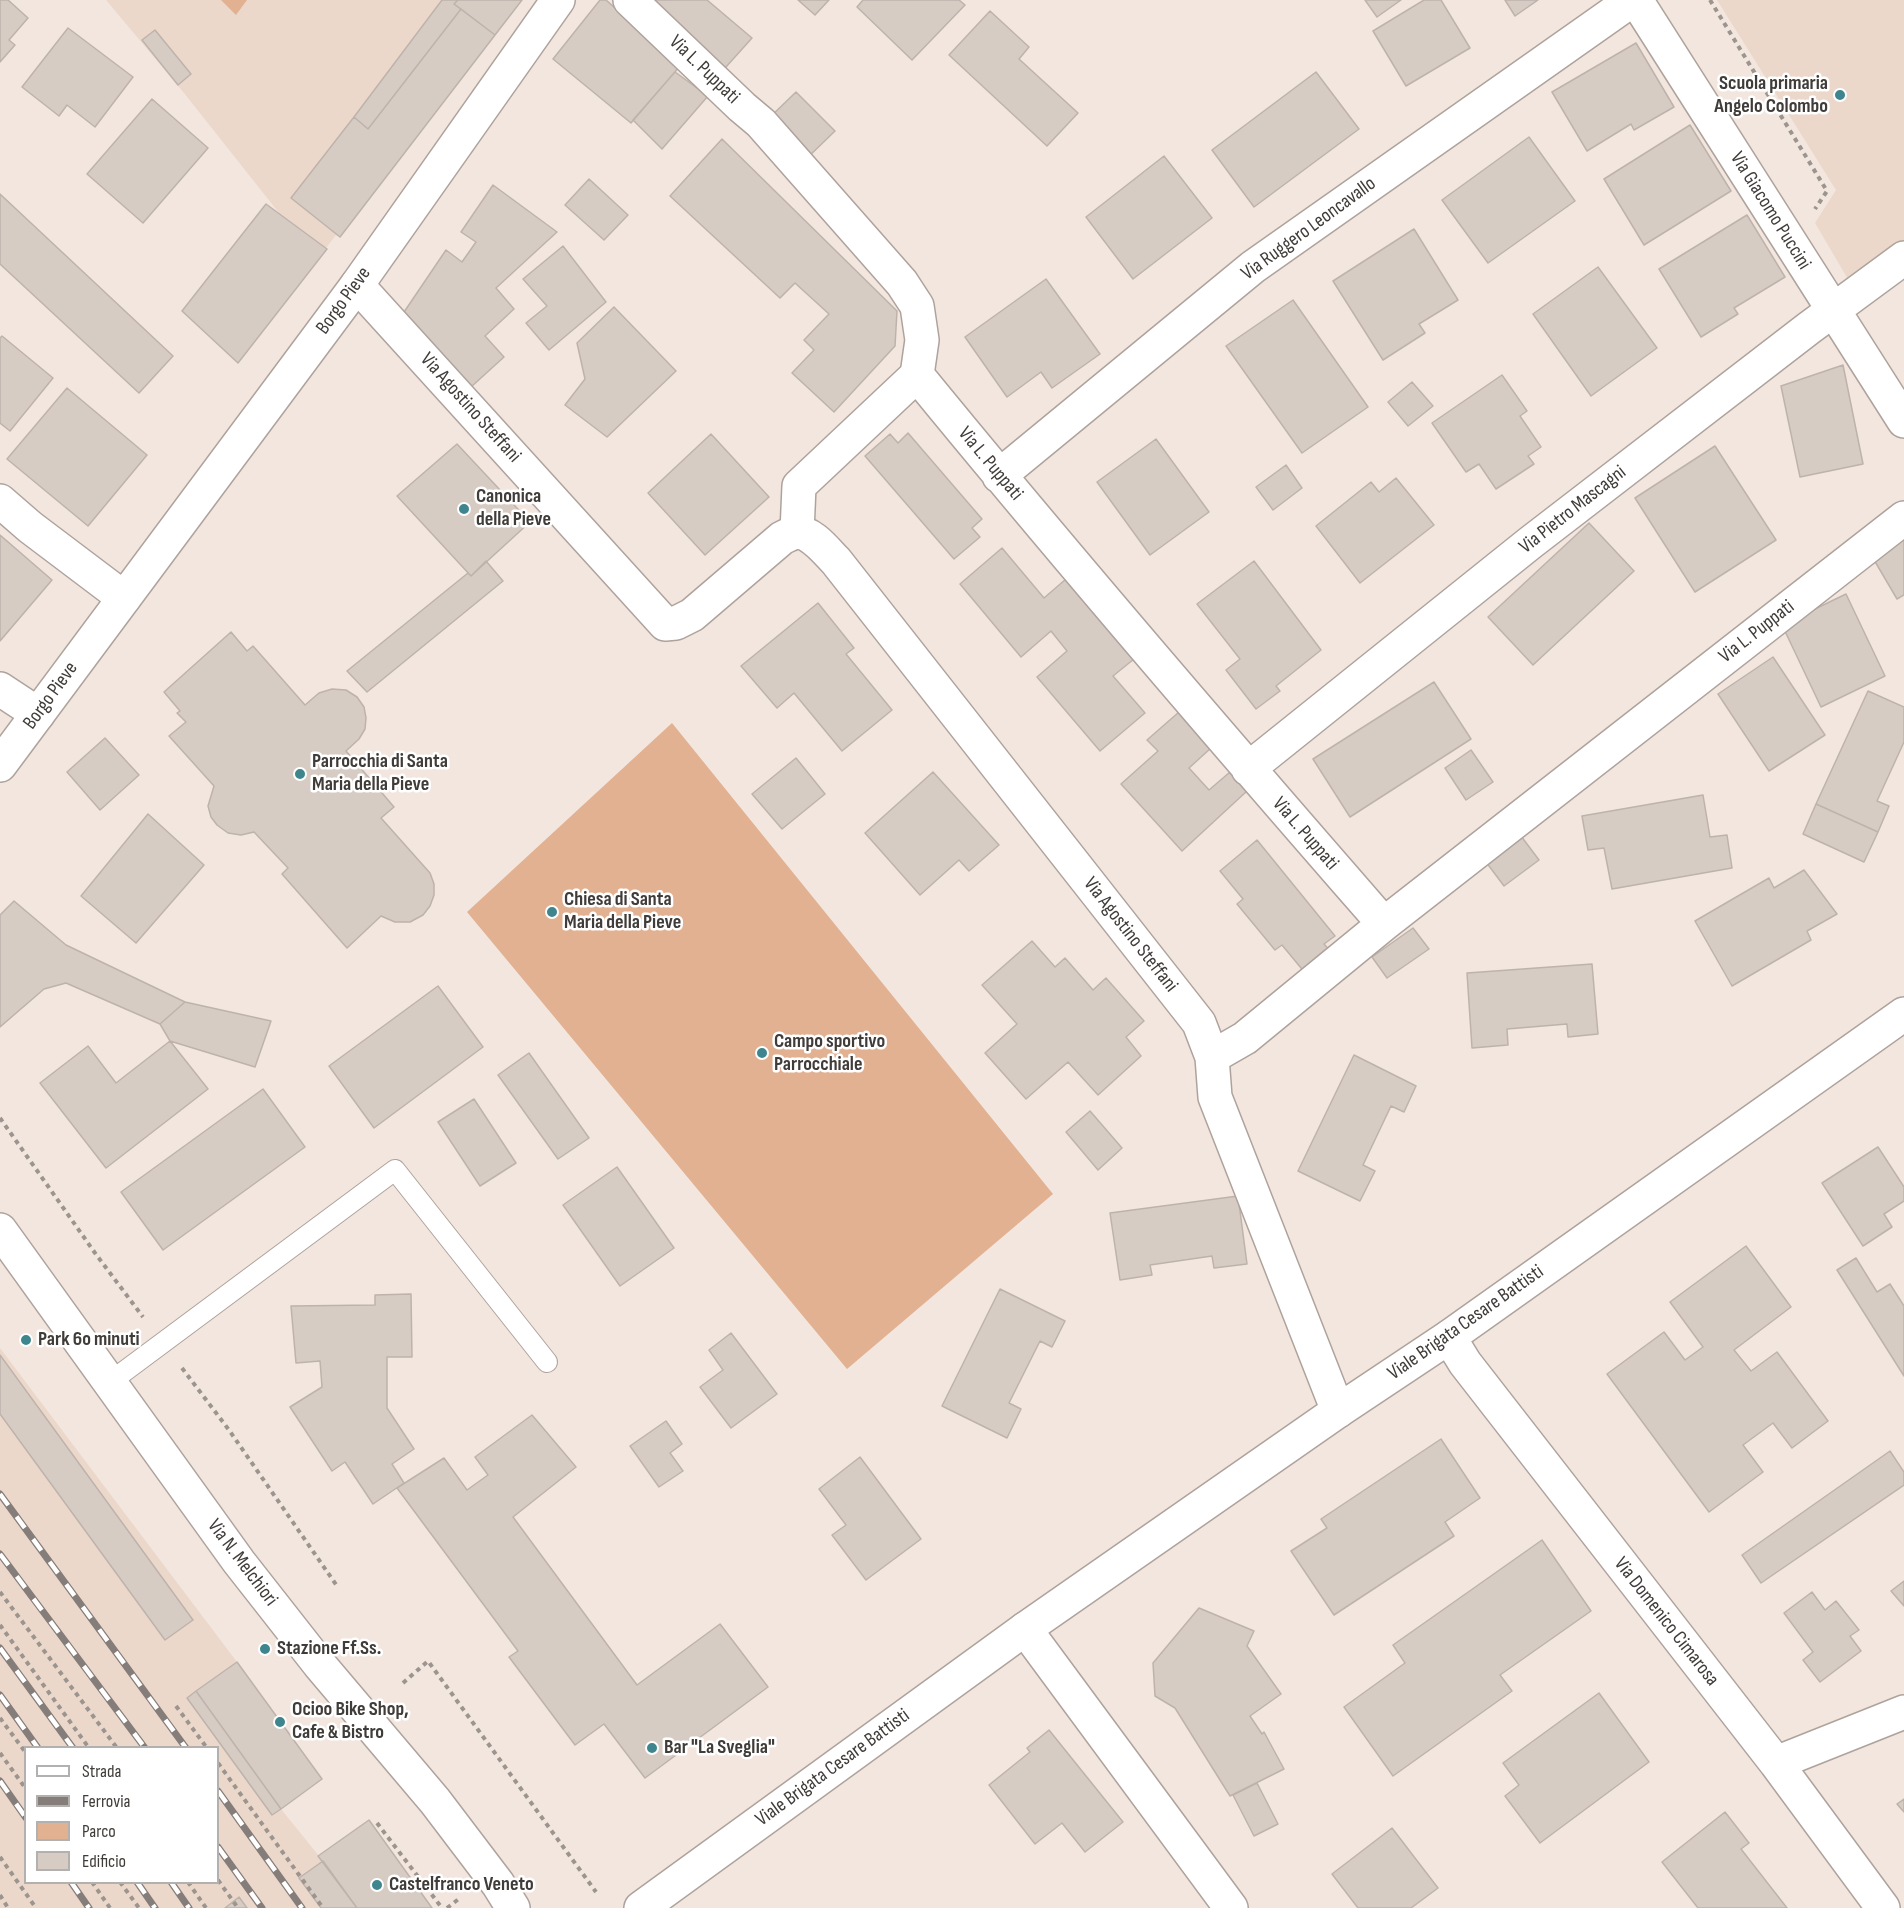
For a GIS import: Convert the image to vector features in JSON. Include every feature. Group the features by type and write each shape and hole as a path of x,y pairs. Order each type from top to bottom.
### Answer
{"street":[{"name":"Borgo Pieve","path":"0,765 357,285 558,0"},
{"name":"Via L. Puppati","path":"630,0 761,123 902,283 917,306 922,339 917,375 999,476 1248,769 1384,924"},
{"name":"Via Giacomo Puccini","path":"1634,0 1904,421"},
{"name":"Via Ruggero Leoncavallo","path":"999,476 1253,267 1634,0"},
{"name":"Via Pietro Mascagni","path":"1248,769 1530,543 1832,310 1904,258"},
{"name":"Via Agostino Steffani","path":"357,285 665,624 676,623 692,615 782,538 797,532 810,537 822,546 1199,1023 1212,1057 1215,1097 1338,1411"},
{"path":"797,532 799,486 917,375"},
{"path":"0,501 30,527 124,598"},
{"name":"Via L. Puppati","path":"1212,1057 1245,1038 1384,924 1904,518"},
{"path":"0,689 38,714"},
{"name":"Viale Brigata Cesare Battisti","path":"641,1908 1025,1629 1449,1336 1904,1014"},
{"name":"Via N. Melchiori","path":"0,1230 239,1562 319,1664 435,1801 506,1896 524,1908"},
{"name":"Via Domenico Cimarosa","path":"1449,1336 1465,1363 1776,1763 1883,1908"},
{"path":"1025,1629 1231,1908"},
{"path":"1776,1763 1904,1712"}],"lane":[{"path":"110,1382 395,1170 547,1362"}],"path":[{"path":"1710,0 1827,191 1812,214"},
{"path":"0,1118 149,1325"},
{"path":"180,1365 229,1430 337,1586"},
{"path":"0,1593 115,1746"},
{"path":"0,1625 88,1746"},
{"path":"403,1683 428,1661 596,1892"},
{"path":"176,1706 206,1746"},
{"path":"0,1718 24,1750"},
{"path":"0,1753 24,1786"},
{"path":"219,1764 323,1908"},
{"path":"377,1823 442,1908"},
{"path":"0,1857 36,1908"},
{"path":"219,1881 238,1908"},
{"path":"93,1884 110,1908"},
{"path":"121,1884 139,1908"},
{"path":"189,1884 206,1908"},
{"path":"0,1895 8,1908"},
{"path":"447,1908 463,1896"}],"shaded area":[{"path":"106,0 522,0 340,237 336,235 326,248 279,213 184,93"},
{"name":"Scuola primaria Angelo Colombo","path":"1717,0 1904,0 1904,240 1849,281 1815,223 1836,190"},
{"path":"0,1348 237,1662 197,1691 281,1809 319,1856 369,1820 432,1908 0,1908"}],"green space":[{"path":"221,0 247,0 236,15"},
{"name":"Campo sportivo Parrocchiale","path":"672,723 1053,1194 847,1369 467,912"}],"building":[{"path":"0,0 8,0 28,18 9,40 15,45 0,62"},
{"path":"442,0 458,0 454,4 461,9 368,129 354,117"},
{"path":"458,0 522,0 495,35 454,4"},
{"path":"600,0 606,0 680,66 631,123 553,59"},
{"path":"641,0 707,0 752,38 717,77"},
{"path":"798,0 829,0 815,15"},
{"path":"863,0 959,0 965,5 912,60 857,7"},
{"path":"1365,0 1401,0 1377,17"},
{"path":"1424,0 1441,0 1470,48 1406,86 1373,31"},
{"path":"1505,0 1538,0 1515,16"},
{"path":"461,9 495,35 340,237 291,198 354,117 368,129"},
{"path":"990,11 1029,47 1019,59 1078,113 1047,146 949,55"},
{"path":"68,28 133,77 95,127 67,105 59,116 22,87"},
{"path":"155,30 191,74 178,85 142,40"},
{"path":"1636,43 1674,107 1634,130 1631,124 1587,151 1552,92"},
{"path":"675,72 708,96 662,149 633,120"},
{"path":"1316,72 1359,129 1254,207 1212,150"},
{"path":"796,92 835,131 804,161 765,122"},
{"path":"152,99 208,148 143,223 87,174"},
{"path":"1690,125 1731,191 1644,245 1604,179"},
{"path":"1529,137 1575,201 1488,263 1442,200"},
{"path":"722,139 897,311 895,346 834,412 792,373 814,350 804,340 829,314 795,283 780,298 670,196"},
{"path":"1164,156 1212,218 1133,279 1086,217"},
{"path":"589,179 628,215 604,240 565,205"},
{"path":"493,185 557,232 496,288 514,309 485,336 504,357 471,387 400,318 446,250 462,262 476,242 461,232"},
{"path":"0,194 173,356 139,393 0,264"},
{"path":"266,204 327,249 238,363 182,311"},
{"path":"1747,215 1785,277 1734,308 1738,314 1701,337 1659,269"},
{"path":"1414,229 1458,300 1419,324 1425,333 1383,360 1333,281"},
{"path":"563,246 606,302 549,350 526,323 547,306 523,279"},
{"path":"1598,267 1657,348 1591,396 1533,314"},
{"path":"1046,279 1100,354 1052,388 1041,372 1007,397 965,337"},
{"path":"1293,300 1368,407 1302,453 1226,346"},
{"path":"614,307 676,371 607,437 565,405 585,379 577,343"},
{"path":"2,336 53,378 10,431 0,423 0,338"},
{"path":"1843,365 1863,464 1800,477 1781,386"},
{"path":"1502,375 1527,411 1520,416 1541,447 1528,456 1534,464 1496,489 1479,464 1466,472 1432,423"},
{"path":"1412,382 1433,406 1408,426 1388,402"},
{"path":"67,388 147,455 88,526 7,459"},
{"path":"908,433 982,519 972,528 980,537 954,559 865,456 890,434 898,443"},
{"path":"711,434 769,497 705,555 648,493"},
{"path":"1156,439 1209,512 1150,555 1097,482"},
{"name":"Canonica della Pieve","path":"457,444 530,522 471,576 397,496"},
{"path":"1715,446 1776,540 1695,592 1635,498"},
{"path":"1286,465 1302,488 1273,510 1256,487"},
{"path":"1396,478 1434,525 1360,583 1316,526 1371,482 1379,492"},
{"path":"1589,523 1634,571 1533,665 1488,617"},
{"path":"1904,533 1904,595 1897,599 1870,553"},
{"path":"0,535 52,580 0,641"},
{"path":"1002,548 1044,598 1066,579 1134,659 1113,676 1145,713 1100,751 1037,677 1067,651 1051,631 1021,657 960,584"},
{"path":"486,561 503,581 367,692 347,671 468,573 471,576"},
{"path":"1254,561 1321,650 1276,686 1280,691 1256,709 1226,670 1240,659 1197,604"},
{"path":"1846,594 1885,676 1821,707 1782,625"},
{"path":"818,603 854,648 846,654 892,710 842,751 794,693 777,708 741,666"},
{"path":"231,632 247,651 253,646 305,705 319,693 332,689 346,690 357,697 364,707 365,729 359,739 346,751 394,807 381,818 430,873 434,884 434,895 423,915 410,922 395,922 381,916 347,948 282,874 288,868 254,832 241,835 228,833 211,817 208,806 214,786 169,736 186,722 177,713 180,711 164,692"},
{"path":"1773,657 1825,735 1769,771 1718,694"},
{"path":"1434,682 1471,739 1350,817 1313,759"},
{"path":"1868,691 1904,707 1904,742 1877,801 1889,806 1878,832 1816,804"},
{"path":"1179,712 1211,748 1189,768 1209,790 1230,772 1247,791 1182,851 1121,784 1158,751 1147,740"},
{"path":"105,738 139,775 100,810 67,772"},
{"path":"1471,750 1493,782 1466,800 1445,768"},
{"path":"796,758 825,794 782,829 752,794"},
{"path":"933,772 999,845 969,871 959,860 920,895 865,833"},
{"path":"1703,795 1710,837 1727,835 1732,868 1612,889 1604,848 1588,850 1582,816"},
{"path":"1816,804 1878,832 1864,862 1803,834"},
{"path":"148,814 204,865 136,943 81,896"},
{"path":"1521,836 1539,860 1504,886 1486,862"},
{"path":"1257,840 1335,936 1324,944 1332,953 1306,974 1282,945 1275,950 1237,904 1243,899 1220,871"},
{"path":"1804,870 1837,914 1807,931 1811,940 1732,986 1695,921 1769,878 1774,888"},
{"path":"14,901 66,945 185,1002 160,1024 66,983 44,989 0,1027 0,915"},
{"path":"1413,928 1429,949 1387,978 1372,957"},
{"path":"1032,941 1055,967 1065,958 1093,990 1106,978 1144,1021 1126,1037 1141,1056 1098,1095 1068,1062 1026,1099 985,1053 1017,1024 982,985"},
{"path":"1592,964 1598,1034 1568,1037 1567,1024 1507,1029 1508,1045 1472,1048 1467,973"},
{"path":"438,986 483,1047 374,1128 329,1066"},
{"path":"185,1002 271,1021 255,1067 170,1041 160,1024"},
{"path":"170,1041 208,1089 106,1168 40,1083 88,1046 116,1083"},
{"path":"529,1053 589,1138 558,1159 498,1075"},
{"path":"1354,1055 1416,1086 1404,1112 1391,1106 1363,1165 1375,1171 1360,1201 1298,1171"},
{"path":"263,1089 305,1147 163,1250 121,1192"},
{"path":"474,1099 516,1163 480,1186 438,1122"},
{"path":"1090,1111 1122,1148 1098,1170 1066,1132"},
{"path":"1878,1147 1904,1187 1904,1201 1884,1214 1892,1227 1863,1246 1822,1183"},
{"path":"617,1167 674,1248 620,1286 563,1205"},
{"path":"1238,1196 1247,1264 1214,1268 1212,1256 1150,1265 1152,1275 1120,1280 1110,1213"},
{"path":"1746,1246 1791,1307 1734,1350 1751,1371 1777,1352 1828,1421 1792,1448 1773,1423 1743,1445 1763,1472 1709,1512 1607,1374 1664,1332 1685,1360 1703,1347 1670,1302"},
{"path":"1856,1258 1877,1292 1890,1284 1904,1306 1904,1376 1837,1270"},
{"path":"1000,1289 1065,1321 1052,1347 1040,1341 1009,1403 1021,1409 1007,1438 942,1406"},
{"path":"411,1294 412,1357 387,1357 387,1408 414,1449 392,1464 404,1483 373,1504 345,1462 332,1471 290,1407 322,1387 320,1361 296,1363 291,1306 375,1305 375,1295"},
{"path":"731,1333 777,1394 731,1428 700,1387 723,1370 709,1350"},
{"path":"0,1355 193,1620 165,1640 0,1414"},
{"path":"532,1415 576,1467 513,1517 637,1685 720,1624 768,1687 645,1778 604,1724 575,1745 509,1657 518,1651 397,1488 444,1458 467,1490 488,1475 475,1457"},
{"path":"666,1421 682,1444 670,1453 683,1471 659,1487 630,1446"},
{"path":"1441,1439 1480,1498 1445,1522 1454,1536 1334,1615 1291,1551 1327,1528 1321,1519"},
{"path":"1890,1451 1904,1472 1904,1485 1761,1583 1742,1555"},
{"path":"860,1457 921,1539 866,1580 832,1535 846,1525 819,1489"},
{"path":"1542,1540 1591,1611 1500,1675 1512,1691 1393,1776 1344,1707 1405,1663 1393,1645"},
{"path":"1904,1581 1904,1606 1891,1591"},
{"path":"1812,1592 1825,1610 1836,1601 1859,1630 1850,1636 1861,1651 1820,1682 1803,1660 1813,1652 1784,1613"},
{"path":"1199,1608 1254,1631 1247,1646 1281,1694 1250,1716 1262,1734 1264,1732 1284,1769 1230,1796 1175,1708 1155,1696 1153,1663"},
{"path":"237,1662 322,1779 281,1809 196,1691"},
{"path":"196,1691 281,1809 272,1815 187,1698"},
{"path":"1599,1693 1649,1762 1540,1843 1505,1796 1519,1785 1503,1763"},
{"path":"1049,1730 1123,1822 1085,1852 1062,1823 1035,1844 989,1785 1030,1752 1027,1748"},
{"path":"1257,1783 1278,1824 1254,1836 1233,1795"},
{"path":"1904,1799 1904,1812 1897,1804"},
{"path":"1725,1812 1749,1843 1741,1849 1787,1908 1698,1908 1662,1862"},
{"name":"Castelfranco Veneto","path":"369,1820 432,1908 357,1908 318,1856"},
{"path":"1392,1828 1438,1888 1411,1908 1358,1908 1332,1874"},
{"path":"323,1861 357,1908 321,1908 299,1878"},
{"path":"239,1897 247,1908 225,1908"}],"railway":[{"path":"0,1494 185,1746"},
{"path":"0,1554 144,1746"},
{"path":"0,1648 72,1746"},
{"path":"0,1695 37,1746"},
{"path":"0,1781 24,1815"},
{"path":"219,1792 302,1908"},
{"path":"219,1848 262,1908"},
{"path":"72,1884 89,1908"},
{"path":"138,1884 155,1908"},
{"path":"172,1884 189,1908"}],"place":[{"name":"Scuola primaria Angelo Colombo","path":"1840,95"},
{"name":"Canonica della Pieve","path":"464,509"},
{"name":"Parrocchia di Santa Maria della Pieve","path":"300,774"},
{"name":"Chiesa di Santa Maria della Pieve","path":"552,912"},
{"name":"Campo sportivo Parrocchiale","path":"762,1053"},
{"name":"Park 6o minuti","path":"26,1340"},
{"name":"Stazione Ff.Ss.","path":"265,1649"},
{"name":"Ocioo Bike Shop, Cafe & Bistro","path":"280,1722"},
{"name":"Bar \"La Sveglia\"","path":"652,1748"},
{"name":"Castelfranco Veneto","path":"377,1885"}]}
